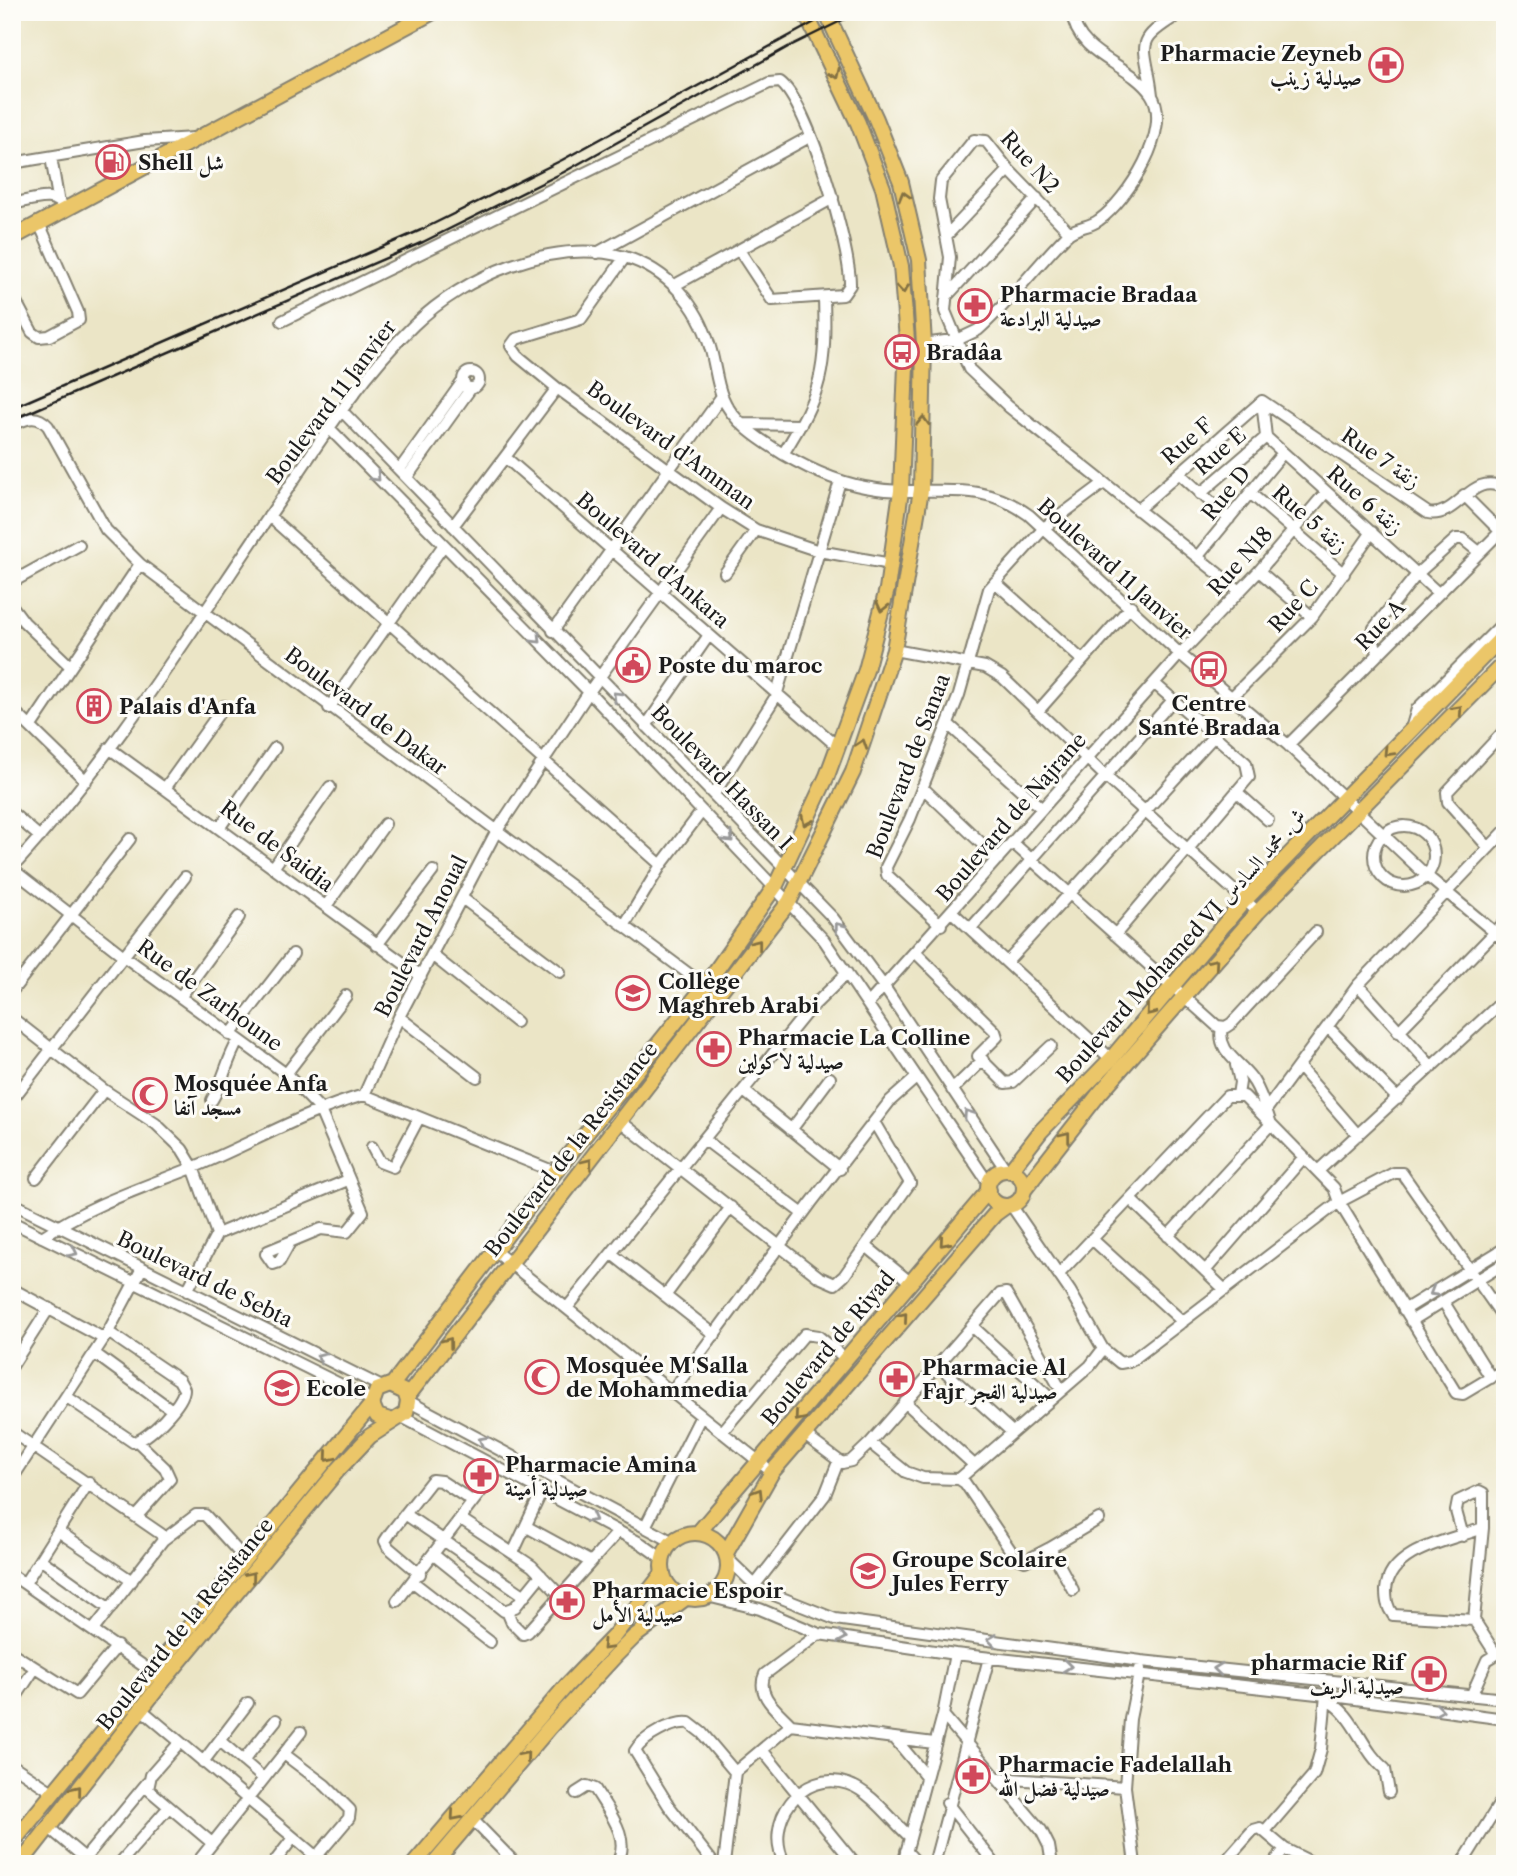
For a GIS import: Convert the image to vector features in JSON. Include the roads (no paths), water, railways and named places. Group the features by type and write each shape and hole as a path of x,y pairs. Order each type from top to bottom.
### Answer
{"main road":[{"path":"12,238 39,223 62,203 152,161 433,12"},
{"name":"Boulevard de la Resistance","path":"387,1386 705,986 776,885 838,747 866,670 891,564 901,491 907,340 901,266 883,188 858,123 805,12"},
{"name":"Boulevard de la Resistance","path":"408,1399 510,1262 789,902 853,772 894,650 922,490 925,344 919,260 901,182 876,119 826,12"},
{"name":"Boulevard Mohamed VI ش. محمد السادس","path":"1008,1171 1041,1131 1111,1059 1244,901 1411,729 1442,691 1488,643 1505,634"},
{"name":"Boulevard Mohamed VI ش. محمد السادس","path":"1024,1190 1099,1094 1258,912 1505,662"},
{"path":"1008,1171 1023,1181 1024,1190 1021,1198 1008,1206 996,1203 989,1187 996,1174 1008,1171"},
{"name":"Boulevard de Riyad","path":"698,1533 989,1187"},
{"name":"Boulevard de Riyad","path":"726,1555 772,1472 922,1295 995,1213 1008,1206"},
{"path":"387,1386 401,1389 408,1399 397,1419 377,1416 372,1402 387,1386"},
{"name":"Boulevard de la Resistance","path":"20,1864 142,1710 158,1676 244,1558 372,1402"},
{"name":"Boulevard de la Resistance","path":"12,1843 338,1470 370,1436 397,1419"},
{"path":"414,1864 566,1686 614,1636 663,1566 673,1542 680,1537 698,1533 715,1539 726,1555 728,1571 721,1587 707,1596 687,1597 635,1636 434,1864"},
{"path":"663,1566 669,1586 687,1597"}],"street":[{"path":"1072,12 1082,39 1152,95"},
{"path":"925,344 959,340 987,322 1069,232 1097,222 1130,188 1143,167 1157,119 1145,62 1146,38 1155,29 1183,12"},
{"path":"282,321 769,83 784,84 811,136 833,198 851,268 850,285 843,295 824,298 769,298 738,250"},
{"path":"597,253 811,136"},
{"path":"12,163 145,141 194,138"},
{"name":"Rue N2","path":"1069,232 1009,170 986,141 974,140 941,181 939,199 951,272 946,297 947,318 973,374 1137,510 1240,591"},
{"path":"145,141 152,161"},
{"path":"12,204 62,203 51,157"},
{"path":"946,236 1009,170"},
{"path":"675,285 833,198"},
{"path":"946,297 1037,198"},
{"path":"12,294 32,332 39,337 49,336 79,320 78,312 39,223"},
{"name":"Boulevard 11 Janvier","path":"12,868 86,781 329,428 416,323 486,275 531,260 597,253 625,257 675,285 705,329 722,396 742,424 783,454 840,481 901,491 952,488 982,493 1015,505 1045,527 1180,654 1233,696 1427,876 1505,941"},
{"path":"557,388 518,356 511,346 516,340 581,319 625,257"},
{"path":"783,454 801,425 821,380 825,355 824,298"},
{"path":"403,473 467,384"},
{"name":"Boulevard d'Amman","path":"453,526 557,388 721,508 756,530 819,551 891,564"},
{"path":"553,631 722,396"},
{"path":"1262,401 1266,437"},
{"name":"Rue F","path":"1137,510 1262,401"},
{"name":"Rue 7 زنقة","path":"1262,401 1428,513 1442,512 1479,485 1493,483 1505,489"},
{"name":"Boulevard Hassan I","path":"342,411 833,918 885,988 1008,1171"},
{"name":"Boulevard de Dakar","path":"12,425 33,417 42,419 106,530 140,564 329,708 705,986"},
{"path":"742,424 801,425"},
{"name":"Boulevard Hassan I","path":"329,428 589,691 776,885 824,940 989,1187"},
{"name":"Rue 6 زنقة","path":"1266,437 1438,593"},
{"name":"Rue E","path":"1200,494 1266,437"},
{"name":"Rue D","path":"1198,556 1282,454"},
{"name":"Boulevard d'Ankara","path":"505,457 661,591 776,696 838,747"},
{"path":"1180,474 1229,519"},
{"path":"714,794 776,696 840,481"},
{"name":"Boulevard de Sanaa","path":"941,925 885,870 948,724 985,598 995,582 1045,527 1104,483"},
{"name":"Rue N18","path":"1180,654 1259,571 1326,492"},
{"name":"Rue 5 زنقة","path":"1250,493 1345,574"},
{"path":"1464,495 1502,534"},
{"name":"Boulevard Anoual","path":"364,1095 399,1017 496,832 589,691 721,508"},
{"path":"269,516 661,865"},
{"path":"725,573 756,530"},
{"name":"Rue C","path":"1233,696 1312,617 1345,574 1372,532"},
{"name":"Rue A","path":"1288,745 1479,552 1502,534"},
{"path":"1379,654 1371,637 1374,628 1418,573 1457,539 1463,539 1479,552"},
{"path":"12,582 79,545"},
{"path":"329,708 443,546"},
{"path":"31,726 140,564"},
{"path":"1259,571 1312,617"},
{"path":"995,582 1082,660"},
{"path":"12,606 24,622 70,666"},
{"path":"1038,710 1131,606"},
{"path":"1488,643 1505,621"},
{"path":"646,726 709,635"},
{"path":"894,650 967,666 985,667 1038,710 1105,776 1258,912"},
{"name":"Boulevard de Najrane","path":"868,1004 1180,654"},
{"path":"1115,935 1250,777 1246,763 1154,684"},
{"path":"971,928 1173,700"},
{"path":"166,787 224,706"},
{"path":"12,709 86,781"},
{"path":"948,724 1042,809"},
{"path":"1489,848 1448,802 1447,792 1505,730"},
{"path":"1007,962 1214,736"},
{"name":"Rue de Saidia","path":"109,748 166,787 421,976"},
{"path":"220,827 275,748"},
{"path":"922,787 998,859"},
{"path":"273,868 330,788"},
{"path":"1238,793 1268,820"},
{"path":"624,926 661,865 702,811"},
{"path":"12,813 40,837"},
{"path":"326,906 385,824"},
{"path":"1399,825 1418,828 1431,841 1435,859 1427,876 1410,887 1390,884 1383,878 1376,871 1373,851 1382,834 1399,825"},
{"path":"1266,1110 1358,985 1505,831"},
{"path":"12,991 73,916 130,839"},
{"path":"1013,843 1171,987 1222,1028"},
{"name":"Rue de Zarhoune","path":"12,868 125,957 286,1074 319,1108 348,1180 363,1209 357,1223 345,1233 321,1230 289,1244"},
{"path":"377,946 433,871"},
{"path":"12,1100 185,877"},
{"path":"462,898 560,972"},
{"path":"952,912 1111,1059"},
{"path":"181,996 239,917"},
{"path":"1398,1032 1505,922"},
{"path":"1238,1095 1240,1082 1234,1062 1220,1035 1222,1028 1232,1023 1316,932"},
{"path":"916,953 995,1031 996,1037 981,1058 950,1087"},
{"path":"212,1100 225,1078 225,1063 234,1038 293,954"},
{"path":"432,955 516,1022"},
{"path":"568,1308 806,1013 847,973"},
{"path":"1358,985 1398,1032 1432,1066"},
{"path":"286,1074 346,996"},
{"path":"1319,1170 1505,999"},
{"path":"399,1017 477,1077"},
{"path":"12,1018 104,1090 156,1124 182,1149 193,1167 217,1234"},
{"path":"1328,1027 1398,1099"},
{"path":"981,1058 1009,1083 1051,1046"},
{"path":"1234,1062 1250,1074 1271,1124"},
{"path":"1299,1067 1358,1135"},
{"path":"791,1130 830,1078"},
{"path":"671,1393 890,1101 916,1078"},
{"path":"36,1178 104,1090"},
{"path":"744,1091 840,1169"},
{"path":"41,1237 117,1195 193,1167 319,1108 364,1095 555,1172"},
{"path":"1059,1274 1227,1096 1244,1096 1335,1188 1339,1202 1456,1393 1463,1394 1505,1369"},
{"path":"372,1147 380,1162 393,1167 419,1118"},
{"path":"620,1121 825,1281 835,1283 866,1246 910,1184 874,1122"},
{"path":"1168,1236 1271,1124"},
{"path":"705,1140 803,1214"},
{"path":"1205,1270 1304,1157"},
{"path":"1008,1206 1059,1274 1102,1349 1120,1363 1131,1362 1339,1202 1394,1173 1402,1173 1505,1320"},
{"path":"187,1291 217,1234 348,1180"},
{"path":"1130,1199 1225,1290"},
{"name":"Boulevard de Sebta","path":"12,1203 187,1291 387,1386"},
{"path":"665,1296 731,1207"},
{"name":"Boulevard de Sebta","path":"12,1222 372,1402"},
{"path":"1092,1239 1183,1322"},
{"path":"866,1246 910,1282"},
{"path":"1404,1310 1505,1248"},
{"path":"496,1252 772,1472"},
{"path":"612,1254 715,1335"},
{"path":"1411,1321 1505,1263"},
{"path":"12,1479 67,1397 142,1268"},
{"path":"12,1289 105,1335 182,1383 184,1395 138,1442"},
{"path":"803,1434 838,1462 851,1461 870,1443 997,1296 1006,1293 1061,1390"},
{"path":"1443,1301 1491,1378"},
{"path":"12,1366 49,1308"},
{"path":"972,1326 1051,1399"},
{"path":"722,1432 805,1334 818,1336 846,1359"},
{"path":"958,1479 1098,1358 1102,1349"},
{"path":"94,1353 172,1410"},
{"path":"936,1364 1012,1432"},
{"path":"1037,1387 1052,1375"},
{"path":"67,1397 129,1441 138,1442 164,1468 170,1479 137,1516"},
{"path":"408,1399 673,1542"},
{"path":"905,1402 973,1464"},
{"path":"645,1527 701,1416"},
{"path":"397,1419 618,1532 663,1566"},
{"path":"12,1432 159,1531 163,1540"},
{"path":"870,1443 906,1472 923,1478 958,1479 970,1488 1015,1557 1025,1561 1099,1519"},
{"path":"755,1585 825,1495 838,1462"},
{"path":"397,1601 446,1541 498,1469"},
{"path":"472,1502 435,1479 385,1541 416,1578 490,1642"},
{"path":"25,1583 89,1482"},
{"path":"513,1553 542,1491"},
{"path":"1463,1536 1458,1501 1476,1491 1483,1493 1483,1528 1474,1620 1500,1651 1487,1660 1472,1694"},
{"path":"405,1514 525,1596"},
{"path":"94,1629 163,1540 195,1515 205,1516 244,1558"},
{"path":"461,1519 541,1574 561,1596"},
{"path":"527,1527 591,1562"},
{"path":"1474,1620 1393,1615 1386,1600 1387,1580 1406,1557 1483,1528"},
{"path":"58,1531 132,1581"},
{"path":"435,1555 489,1601 507,1611 517,1630 526,1634 618,1532"},
{"path":"1050,1548 1073,1590"},
{"path":"726,1555 759,1590 835,1619 1141,1661 1505,1699"},
{"path":"40,1559 110,1609"},
{"path":"507,1611 525,1596 541,1574"},
{"path":"12,1575 94,1629 158,1676"},
{"path":"707,1596 761,1609 819,1633 955,1654 1139,1673 1505,1719"},
{"path":"819,1633 762,1680 763,1692 791,1725 934,1743"},
{"path":"12,1653 77,1694 117,1646"},
{"path":"903,1864 943,1715 955,1654"},
{"path":"1106,1670 1108,1657"},
{"path":"934,1864 947,1803 968,1743 989,1658"},
{"path":"1135,1864 1125,1787 1130,1719 1141,1661"},
{"path":"12,1703 35,1668"},
{"path":"1326,1697 1340,1709 1376,1762 1385,1769 1389,1792"},
{"path":"1265,1831 1314,1773 1321,1749 1326,1697"},
{"path":"204,1762 248,1703"},
{"path":"142,1710 321,1860 349,1818 349,1811 325,1785 284,1754"},
{"path":"943,1715 1041,1830 1049,1846 1052,1864"},
{"path":"243,1760 275,1720"},
{"path":"713,1864 669,1806 635,1751 640,1744 671,1726 689,1723 702,1733 735,1772"},
{"path":"724,1864 735,1772 791,1725"},
{"path":"196,1864 301,1732"},
{"path":"896,1740 926,1776"},
{"path":"220,1741 263,1778"},
{"path":"48,1827 89,1861 180,1742"},
{"path":"762,1750 851,1862"},
{"path":"12,1765 54,1793"},
{"path":"997,1778 1125,1787"},
{"path":"785,1864 778,1845 784,1811 798,1794 818,1781 830,1780 852,1785 910,1837"},
{"path":"147,1783 150,1793 212,1843"},
{"path":"576,1793 587,1786 593,1787 607,1810 622,1837 622,1852 616,1864"},
{"path":"1465,1862 1505,1795"},
{"path":"947,1803 995,1864"},
{"path":"119,1864 168,1808"},
{"path":"472,1819 516,1864"},
{"path":"1223,1864 1253,1830 1265,1831 1285,1849 1315,1864"},
{"path":"273,1864 293,1838"},
{"path":"1273,1864 1285,1849"},
{"path":"906,1851 918,1864"}],"railway":[{"path":"12,408 421,230 562,160 833,12"},
{"path":"12,420 423,242 564,172 788,47 859,12"}],"place":[{"name":"Pharmacie Zeyneb صيدلية زينب","path":"1386,65"},
{"name":"Shell شل","path":"113,162"},
{"name":"Pharmacie Bradaa صيدلية البرادعة","path":"975,306"},
{"name":"Bradâa","path":"902,352"},
{"name":"Poste du maroc","path":"633,665"},
{"name":"Centre Santé Bradaa","path":"1209,669"},
{"name":"Palais d'Anfa","path":"94,706"},
{"name":"Collège Maghreb Arabi","path":"633,993"},
{"name":"Pharmacie La Colline صيدلية لاكولين","path":"714,1049"},
{"name":"Mosquée Anfa مسجد آنفا","path":"150,1095"},
{"name":"Mosquée M'Salla de Mohammedia","path":"542,1377"},
{"name":"Pharmacie Al Fajr صيدلية الفجر","path":"897,1379"},
{"name":"Ecole","path":"282,1388"},
{"name":"Pharmacie Amina صيدلية أمينة","path":"481,1476"},
{"name":"Groupe Scolaire Jules Ferry","path":"868,1571"},
{"name":"Pharmacie Espoir صيدلية الأمل","path":"567,1602"},
{"name":"pharmacie Rif صيدلية الريف","path":"1429,1674"},
{"name":"Pharmacie Fadelallah صيدلية فضل الله","path":"973,1776"}]}
